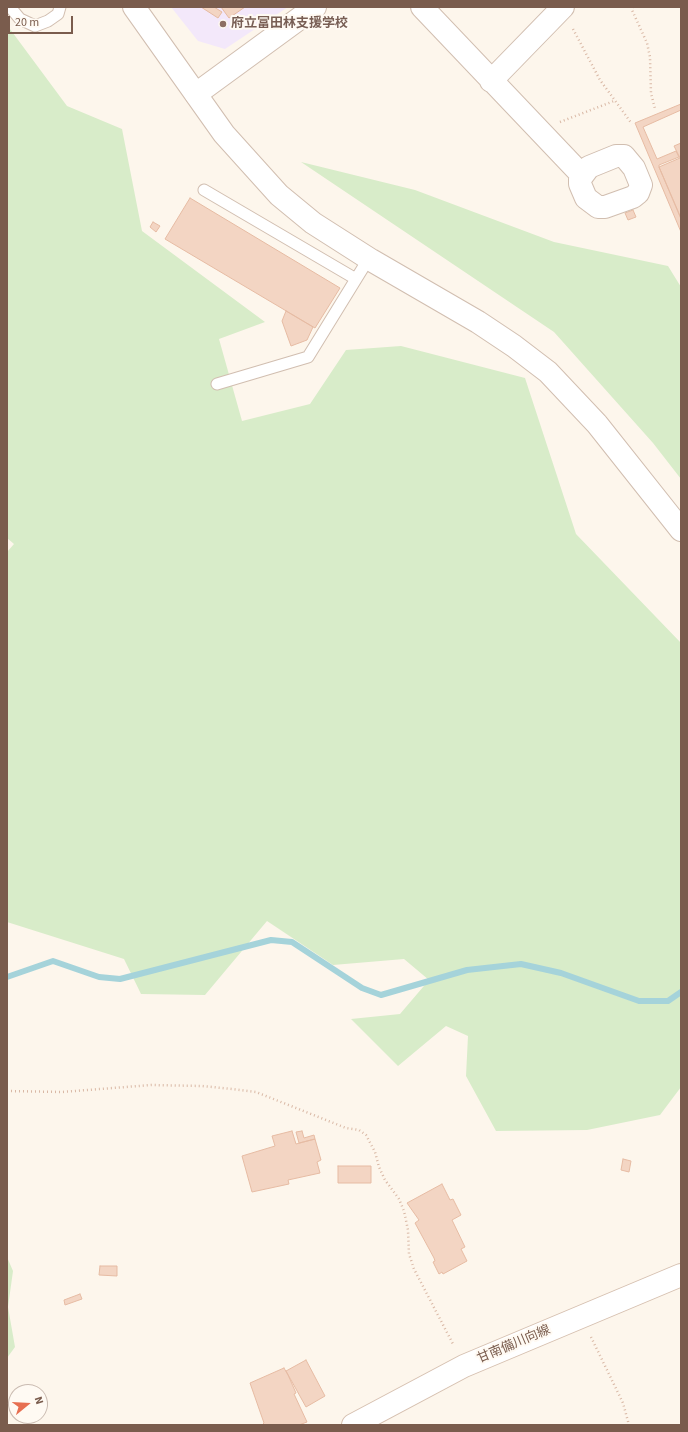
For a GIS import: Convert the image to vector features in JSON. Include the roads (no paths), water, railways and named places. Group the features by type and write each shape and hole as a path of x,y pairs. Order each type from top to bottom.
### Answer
{"street":[{"path":"134,7 224,134 279,195 313,223 369,258 478,322 514,346 548,372 597,424 681,530"},
{"path":"196,94 316,7"},
{"path":"422,7 577,170 584,172"},
{"path":"491,81 562,9"},
{"name":"甘南備川向線","path":"353,1425 464,1366 681,1275"}],"lane":[{"path":"10,7 20,19 35,26 48,21 58,14 60,7"},
{"path":"204,190 356,280"},
{"path":"217,384 308,357 369,258"}],"waterway":[{"path":"7,977 53,961 99,977 120,979 271,940 292,942 362,988 381,995 467,970 521,964 561,973 639,1001 668,1001 681,992"}],"place":[{"name":"府立富田林支援学校","path":"223,24"}]}
